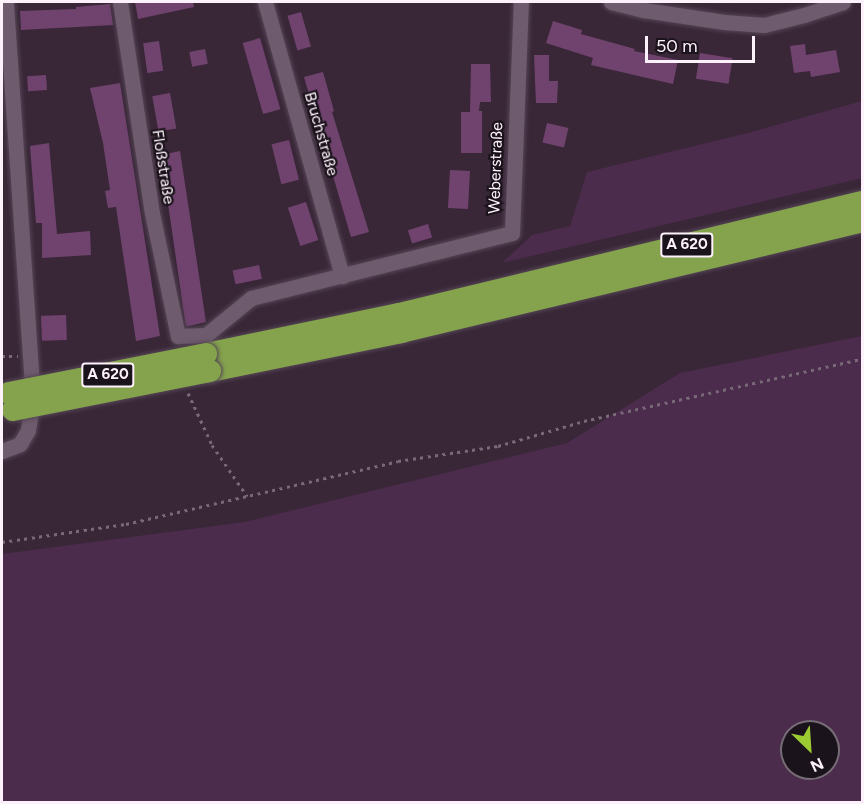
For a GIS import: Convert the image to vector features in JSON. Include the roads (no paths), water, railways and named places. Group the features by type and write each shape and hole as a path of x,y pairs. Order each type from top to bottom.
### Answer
{"highway":[{"name":"A 620","path":"208,363 410,311 862,202"},
{"name":"A 620","path":"6,403 208,363 413,330 862,221"}],"street":[{"path":"2,451 20,444 28,430 33,400 6,2"},
{"name":"Floßstraße","path":"120,2 152,213 178,336 206,335 251,298 342,276"},
{"name":"Bruchstraße","path":"265,2 342,276"},
{"name":"Weberstraße","path":"342,276 512,233 520,2"},
{"path":"611,2 655,12 764,25 843,2"},
{"path":"33,400 179,369"}]}
